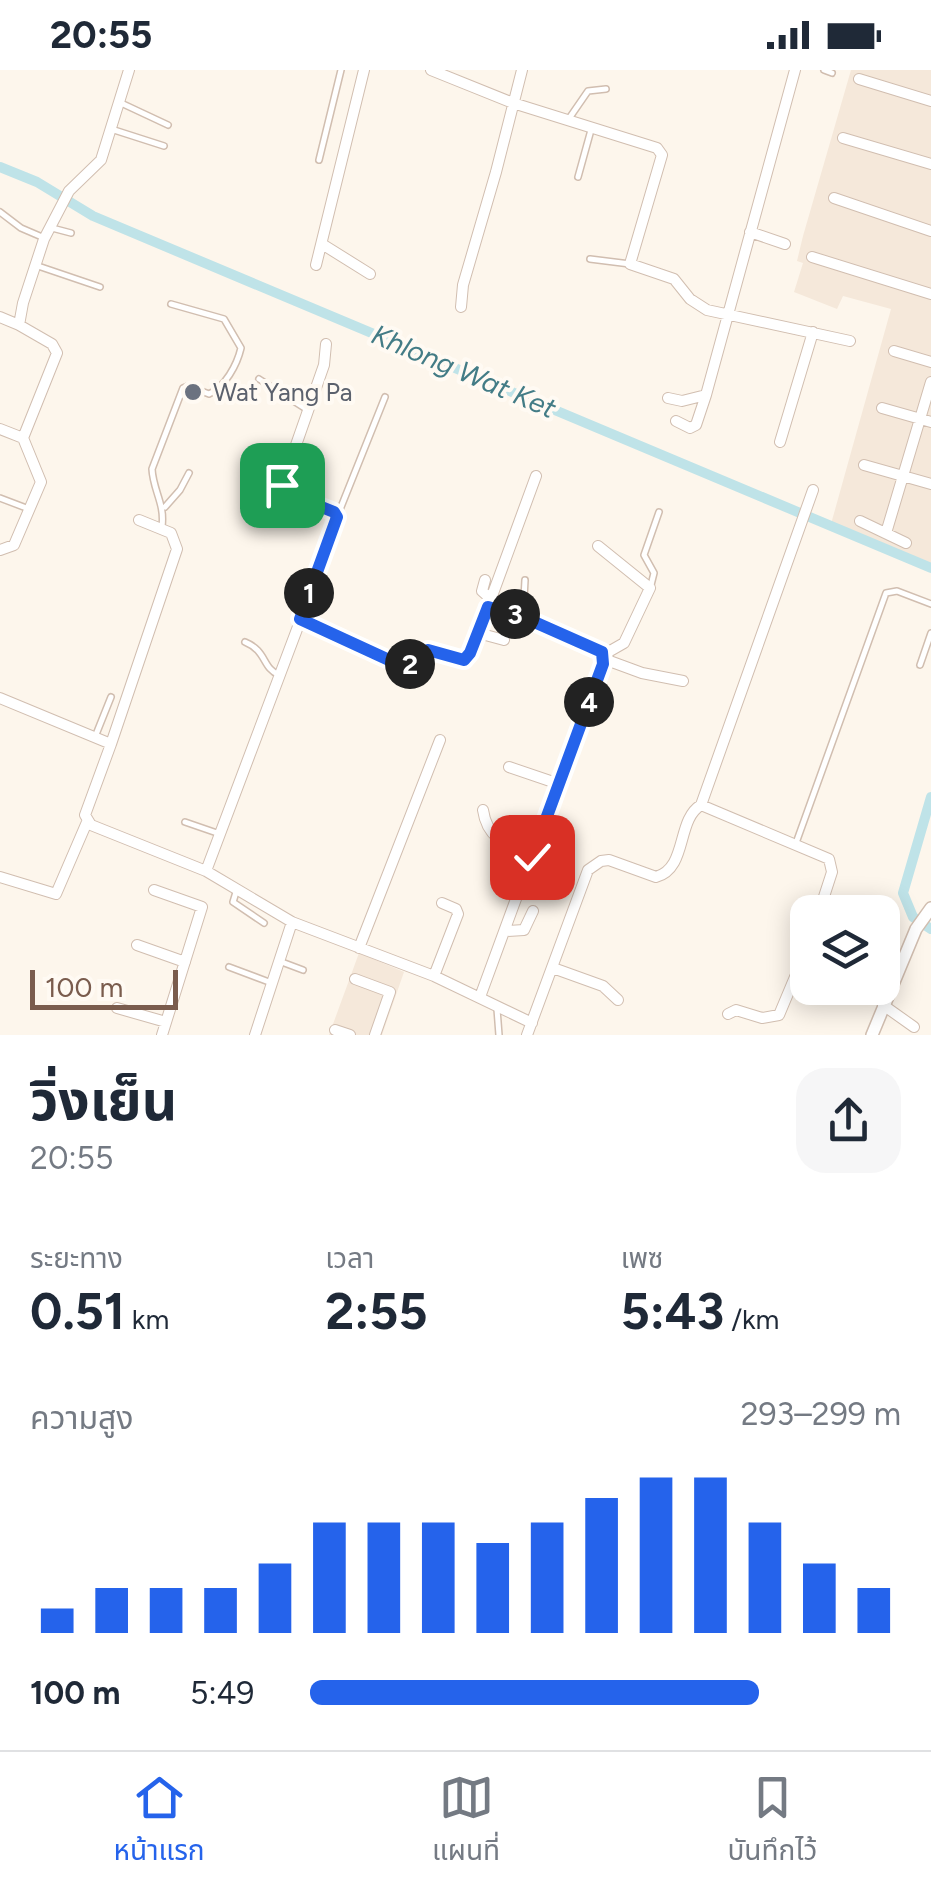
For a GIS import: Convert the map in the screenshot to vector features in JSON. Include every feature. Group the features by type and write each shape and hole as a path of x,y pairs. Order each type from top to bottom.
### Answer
{"street":[{"path":"19,325 47,233 69,191 101,160 129,70"},
{"path":"316,265 364,70"},
{"path":"431,70 515,103 661,151 630,264 674,279 690,299 707,310 850,342"},
{"path":"461,306 462,284 522,70"},
{"path":"676,421 690,428 696,424 706,395 795,70"},
{"path":"859,79 931,100"},
{"path":"842,138 931,164"},
{"path":"834,198 931,231"},
{"path":"750,232 785,244"},
{"path":"322,244 370,274"},
{"path":"812,256 931,294"},
{"path":"0,317 52,344 57,353 24,438 40,477 14,545 0,550"},
{"path":"780,442 813,332"},
{"path":"206,871 337,517 334,512 289,494 282,485 324,365 326,344"},
{"path":"894,351 931,362"},
{"path":"886,533 903,476 927,420 931,382"},
{"path":"668,398 682,402 706,395"},
{"path":"882,408 927,420"},
{"path":"0,429 24,438"},
{"path":"864,465 931,484"},
{"path":"300,619 402,666 428,650 464,660 490,603 536,476"},
{"path":"527,1035 588,870 609,860 656,877 664,875 676,858 692,812 701,804 813,490"},
{"path":"0,878 56,894 87,822 85,815 177,549 174,536 140,520"},
{"path":"860,521 906,543"},
{"path":"480,997 604,657 624,643 650,588 598,546"},
{"path":"485,580 482,590 490,603 642,673 682,681"},
{"path":"478,633 504,640"},
{"path":"0,699 111,744"},
{"path":"359,948 440,740"},
{"path":"509,767 559,784"},
{"path":"701,804 826,857 832,863 826,895"},
{"path":"483,810 496,839 532,857"},
{"path":"87,822 206,871 292,922 434,976 532,1023"},
{"path":"154,890 202,908 162,1035"},
{"path":"434,976 458,914 456,908 442,903"},
{"path":"506,931 524,930 534,911"},
{"path":"900,960 927,912"},
{"path":"255,1035 292,922"},
{"path":"137,945 185,962"},
{"path":"553,968 603,986 618,1000"},
{"path":"355,979 390,992 375,1035"},
{"path":"728,1014 736,1010 769,1019 779,1014 790,988"},
{"path":"872,1035 883,1006 914,1026"},
{"path":"117,1008 166,1022"},
{"path":"335,1030 350,1035"}],"lane":[{"path":"319,160 341,70"},
{"path":"824,70 832,73"},
{"path":"568,120 588,91 606,88"},
{"path":"119,102 168,125"},
{"path":"578,178 592,128"},
{"path":"111,129 164,146"},
{"path":"0,212 21,228 71,233"},
{"path":"590,260 630,264"},
{"path":"36,265 100,287"},
{"path":"162,529 164,507 152,468 183,388 215,392 231,371 241,348 221,317 171,304"},
{"path":"260,379 308,410"},
{"path":"337,517 385,397"},
{"path":"164,507 189,473"},
{"path":"0,498 29,509"},
{"path":"650,588 654,574 644,555 660,512"},
{"path":"523,617 525,580"},
{"path":"796,844 886,593 897,591 931,604"},
{"path":"920,665 931,633"},
{"path":"246,642 260,650 270,670 280,675"},
{"path":"95,737 111,696"},
{"path":"186,822 220,834"},
{"path":"236,890 232,902 264,923"},
{"path":"279,961 303,970"},
{"path":"229,967 272,983"},
{"path":"498,1006 499,1035"}],"shaded area":[{"path":"851,70 931,70 931,568 831,524 891,309 843,296 837,309 794,292 803,263 797,261 803,236"},
{"path":"359,953 404,972 382,1035 329,1035"}],"waterway":[{"name":"Khlong Wat Ket","path":"0,167 37,182 93,216 931,568"},
{"name":"Khlong Wat Ket","path":"931,797 903,893 913,917 931,929"}],"place":[{"name":"Wat Yang Pa","path":"193,392"}],"route":[{"path":"282,485 289,494 334,512 337,517 300,619 402,666 428,650 458,660 467,658 488,607 546,626 602,652 603,664 532,857"}]}
